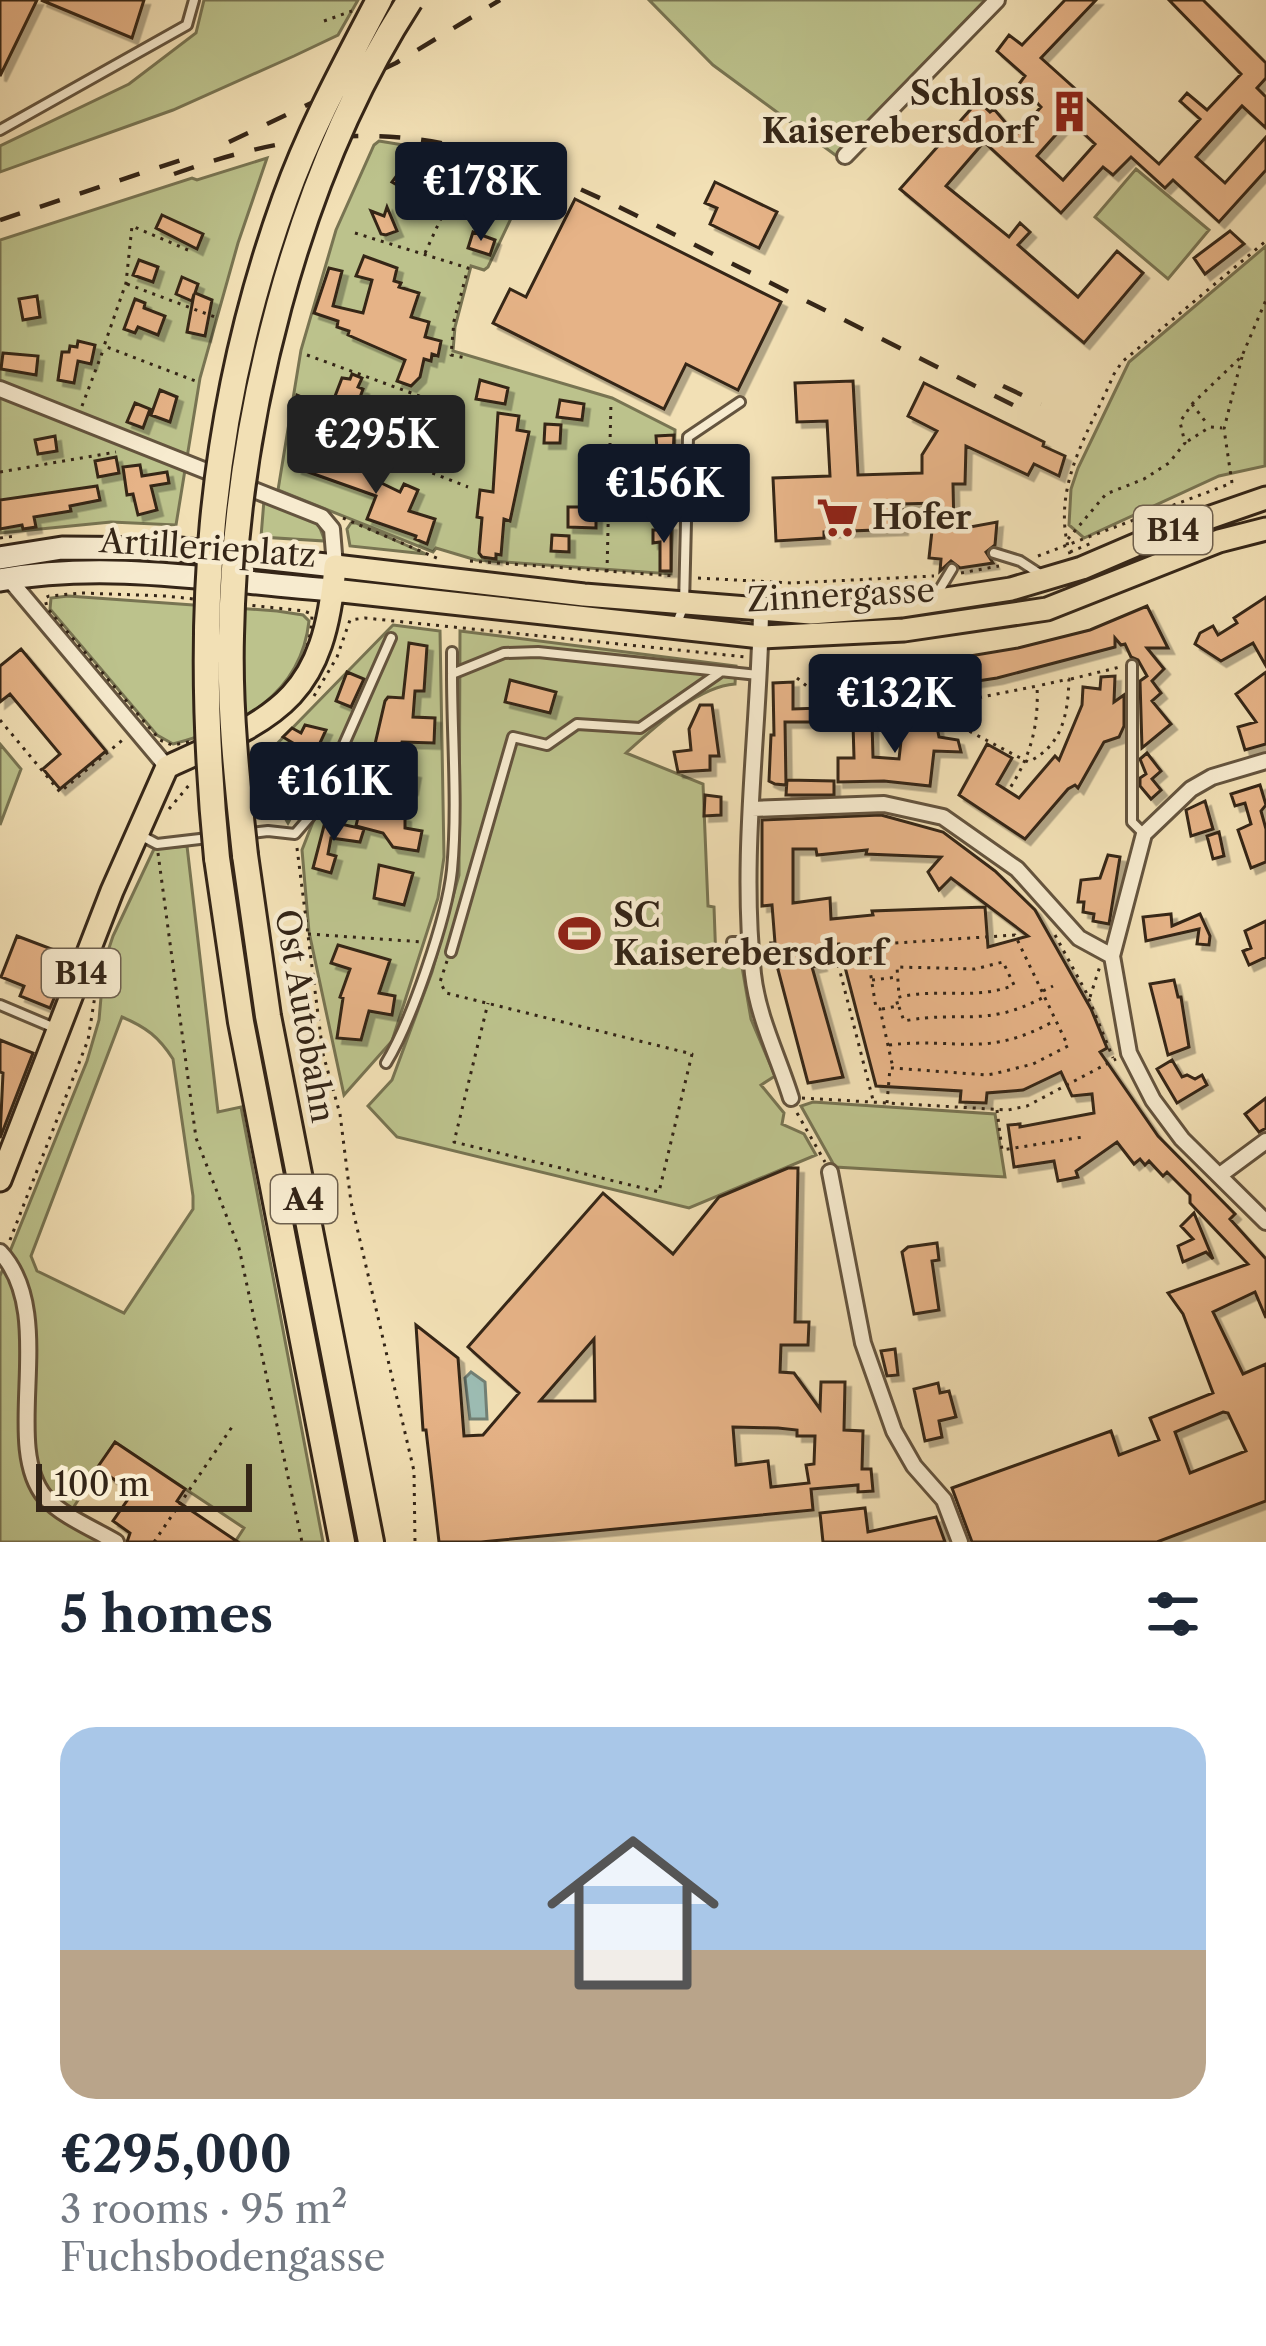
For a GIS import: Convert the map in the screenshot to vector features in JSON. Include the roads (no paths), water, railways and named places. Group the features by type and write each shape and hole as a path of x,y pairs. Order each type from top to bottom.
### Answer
{"highway":[{"name":"Ost Autobahn","path":"371,1542 268,1016 244,855 234,748 231,637 238,524 253,416 278,312 310,208 352,109 410,0"},
{"name":"Ost Autobahn","path":"342,1542 241,1022 206,750 204,637 211,519 250,304 286,196 370,5"}],"main road":[{"name":"Zinnergasse","path":"335,566 761,612 811,613 1011,590 1266,498"},
{"name":"Zinnergasse","path":"333,590 676,628 760,647 1047,609 1220,541 1266,529"},
{"name":"Artillerieplatz","path":"4,569 62,548 180,549 335,566 314,667 288,700 255,727 167,767"},
{"name":"Artillerieplatz","path":"4,569 149,572 333,590"},
{"name":"B14","path":"0,1180 59,1029 149,840 167,767"}],"street":[{"path":"845,156 997,0"},
{"path":"0,388 327,520 335,566"},
{"path":"4,569 167,767"},
{"path":"761,612 752,808 753,975 764,1029 791,1098"},
{"path":"1266,761 1212,777 1191,789 1144,835 1106,960 1121,1057 1182,1139 1266,1222"},
{"path":"752,808 884,803 944,817 1017,869 1078,938 1106,960"},
{"path":"1220,1175 1266,1142"},
{"path":"830,1172 862,1343 894,1431 914,1466 944,1500 960,1542"},
{"path":"2,1253 26,1306 26,1425 39,1487 50,1501 116,1542"}],"lane":[{"path":"0,130 187,25 194,0"},
{"path":"676,628 684,604 688,436 740,402"},
{"path":"994,553 1020,561 1046,579"},
{"path":"933,601 950,572"},
{"path":"149,840 268,831 295,834 314,812 391,638"},
{"path":"386,1063 401,1038 452,871 452,652"},
{"path":"452,674 504,653 538,652 760,675"},
{"path":"1132,665 1132,821 1144,835"},
{"path":"451,952 513,737 547,745 577,724 640,728 720,672"},
{"path":"732,942 752,942"},
{"path":"0,1006 59,1029"}],"water":[{"path":"471,1372 485,1382 487,1419 470,1419 465,1378"}],"railway":[{"path":"229,142 396,63 500,0"},
{"path":"174,174 255,150 327,138 393,137 456,146 581,189 1013,405"},
{"path":"0,220 190,157"},
{"path":"1003,386 1041,404"}],"place":[{"name":"Schloss Kaiserebersdorf","path":"1069,112"},
{"name":"Hofer","path":"838,517"},
{"name":"SC Kaiserebersdorf","path":"579,934"}]}
